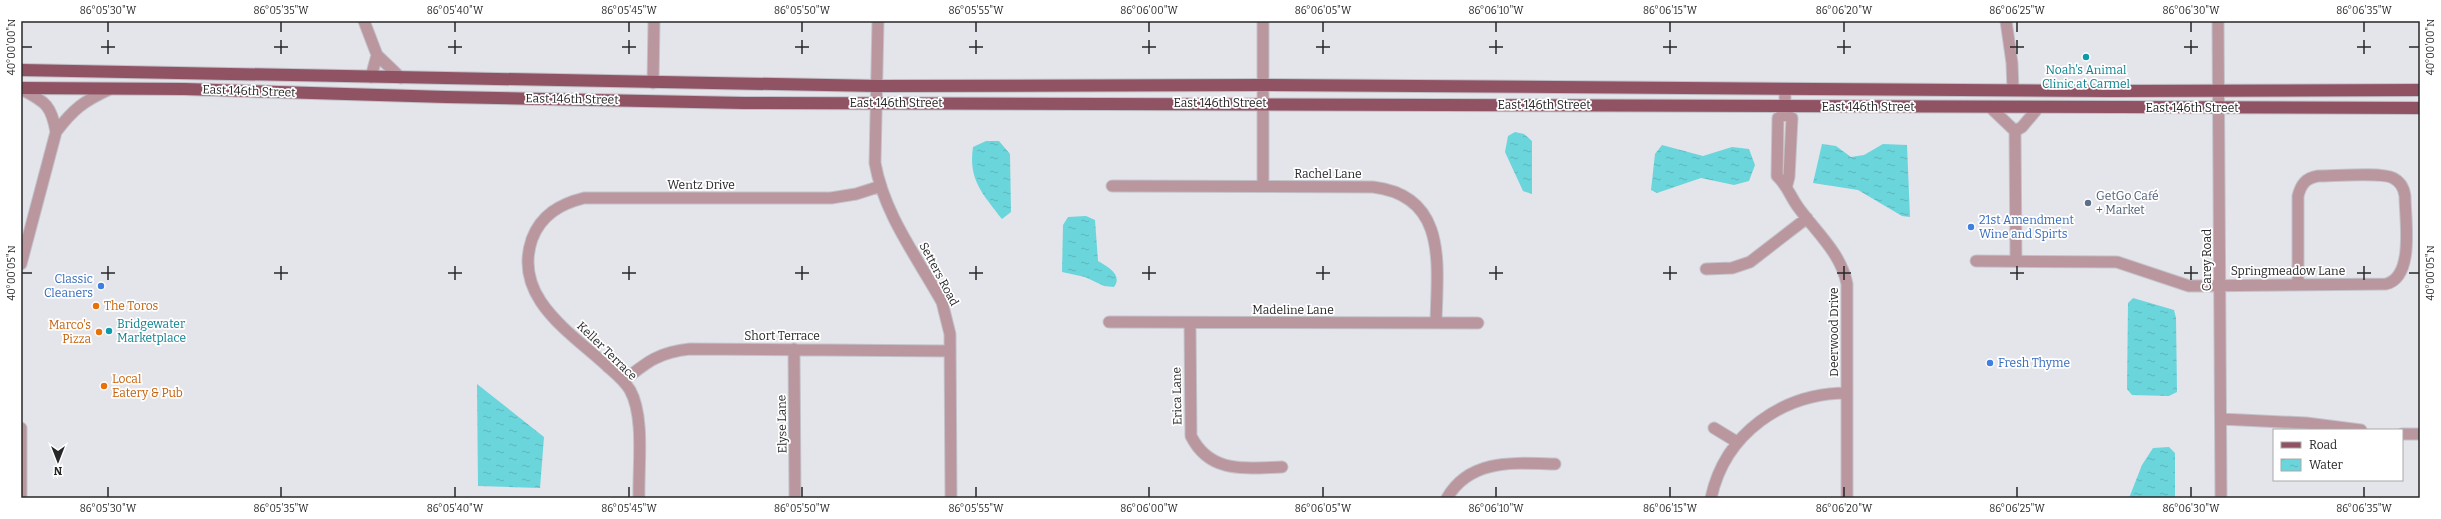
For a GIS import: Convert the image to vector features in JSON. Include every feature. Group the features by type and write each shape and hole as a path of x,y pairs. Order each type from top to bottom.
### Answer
{"main road":[{"name":"East 146th Street","path":"21,70 184,72 653,83 876,94 1263,94 1785,110 1991,108 2420,108"},
{"name":"East 146th Street","path":"21,88 453,98 876,94 1263,94 1785,89 2420,90"}],"street":[{"path":"364,21 377,55 401,78"},
{"path":"653,83 654,21"},
{"name":"Setters Road","path":"878,21 875,163 881,186 891,213 942,302 948,318 950,351 951,498"},
{"path":"1263,21 1264,186"},
{"path":"2006,21 2012,63 2013,90"},
{"name":"Carey Road","path":"2218,21 2221,498"},
{"path":"371,77 377,55"},
{"path":"21,88 48,105 54,117 56,132"},
{"path":"21,264 56,132 69,114 78,106 110,89"},
{"path":"1785,89 1785,110"},
{"path":"1991,108 2015,131 2016,261"},
{"path":"2015,131 2022,127 2038,108"},
{"name":"Deerwood Drive","path":"1785,110 1792,118 1789,177 1787,185 1791,196 1836,255 1846,277 1848,298 1847,498"},
{"name":"Springmeadow Lane","path":"1976,261 2117,262 2179,285 2189,286 2386,284 2398,279 2406,263 2405,196 2404,189 2398,182 2386,176 2318,176 2312,177 2302,184 2298,196 2298,284"},
{"name":"Wentz Drive","path":"534,235 542,221 557,207 584,198 831,198 856,194 881,186"},
{"name":"Rachel Lane","path":"1112,186 1374,187 1387,189 1412,202 1428,221 1436,242 1436,323"},
{"path":"1706,269 1732,268 1750,262 1807,218"},
{"name":"Keller Terrace","path":"534,235 530,246 528,267 535,295 553,318 623,381 629,389 636,408 639,498"},
{"name":"Madeline Lane","path":"1109,322 1478,323"},
{"name":"Erica Lane","path":"1190,323 1191,436 1196,446 1212,461 1224,465 1238,468 1282,467"},
{"name":"Short Terrace","path":"623,381 647,362 664,353 675,350 950,351"},
{"name":"Elyse Lane","path":"794,350 795,498"},
{"path":"1711,498 1722,466 1737,442 1762,420 1794,402 1818,394 1848,393"},
{"path":"2221,419 2306,423 2353,429"},
{"path":"21,428 21,498"},
{"path":"1714,428 1737,442"},
{"path":"2403,434 2420,434"},
{"path":"1447,498 1458,483 1482,468 1514,463 1555,464"}],"water":[{"path":"1515,132 1524,134 1532,141 1532,194 1523,191 1505,152 1508,136"},
{"path":"986,141 999,141 1010,154 1011,212 1002,219 978,186 973,169 973,147"},
{"path":"1822,144 1836,146 1851,157 1864,155 1883,144 1907,145 1910,217 1902,216 1858,190 1813,183"},
{"path":"1662,145 1703,156 1732,147 1749,149 1755,165 1749,181 1734,185 1701,178 1657,193 1651,190 1655,154"},
{"path":"1086,216 1095,220 1098,261 1116,275 1117,279 1114,287 1104,286 1085,277 1062,272 1063,225 1068,217"},
{"path":"2133,298 2174,310 2176,318 2177,392 2169,396 2132,395 2127,389 2128,303"},
{"path":"477,384 544,437 540,488 478,486"},
{"path":"2169,447 2175,453 2175,498 2129,498 2142,465 2153,448"}],"place":[{"name":"Noah's Animal Clinic at Carmel","path":"2086,57"},
{"name":"GetGo Café + Market","path":"2088,203"},
{"name":"21st Amendment Wine and Spirts","path":"1971,227"},
{"name":"Classic Cleaners","path":"101,286"},
{"name":"The Toros","path":"96,306"},
{"name":"Bridgewater Marketplace","path":"109,331"},
{"name":"Marco's Pizza","path":"99,332"},
{"name":"Fresh Thyme","path":"1990,363"},
{"name":"Local Eatery & Pub","path":"104,386"}]}
